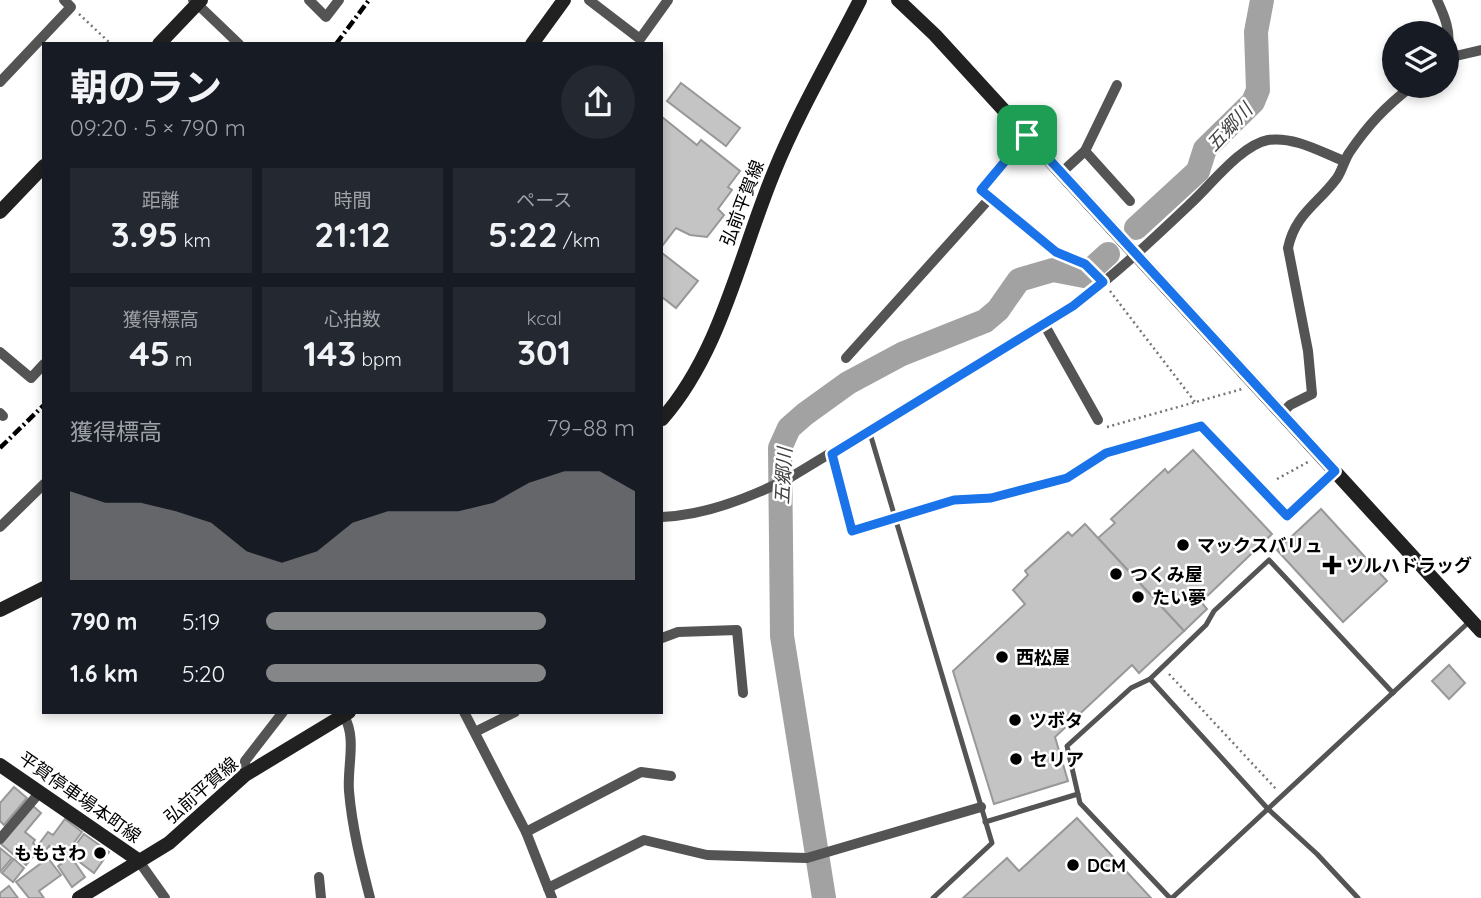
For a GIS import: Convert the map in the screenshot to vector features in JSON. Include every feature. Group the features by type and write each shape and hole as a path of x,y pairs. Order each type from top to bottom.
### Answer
{"street":[{"path":"309,0 326,17 339,0"},
{"path":"533,42 564,0"},
{"path":"589,0 640,38 668,0"},
{"name":"弘前平賀線","path":"663,418 689,383 708,347 775,170 860,0"},
{"path":"898,0 935,35 1476,625"},
{"path":"1437,0 1445,21"},
{"path":"161,42 197,1 237,42"},
{"path":"0,82 67,3"},
{"path":"1459,55 1481,50"},
{"path":"1061,173 1084,150 1117,85"},
{"path":"1282,413 1290,405 1312,394 1308,351 1289,248 1291,236 1298,220 1339,176 1344,161 1380,111 1397,98"},
{"path":"1045,113 981,190 1056,252 1085,264 1099,279"},
{"path":"663,517 704,510 791,477 1073,306 1099,279 1135,253 1256,144 1268,140 1296,143 1344,161"},
{"path":"1084,150 1130,201"},
{"path":"0,212 42,168"},
{"path":"846,358 990,198"},
{"path":"1044,324 1098,425"},
{"path":"0,352 31,378 42,366"},
{"path":"0,527 42,486"},
{"path":"0,610 42,590"},
{"path":"663,638 678,632 737,630 743,693"},
{"path":"246,775 245,761 281,714"},
{"path":"347,714 351,728 349,790 355,835 370,898"},
{"name":"弘前平賀線","path":"79,898 169,843 246,775 347,714"},
{"path":"465,714 526,832 550,893 644,840 707,855 807,858 981,807"},
{"path":"475,733 511,714"},
{"name":"平賀停車場本町線","path":"0,765 138,860"},
{"path":"526,832 641,772 671,776"},
{"path":"0,839 40,792"},
{"path":"138,860 165,898"},
{"path":"319,877 321,898"}],"lane":[{"path":"832,454 852,531 954,500 991,498 1067,478 1106,453 1201,426 1287,516 1335,471"},
{"path":"869,430 992,843 933,898"},
{"path":"1393,693 1269,560 1214,611 1206,625 1150,679 1131,688 1067,746 1080,803 1171,898 1393,693 1476,625"},
{"path":"1150,679 1268,809 1317,854 1358,898"},
{"path":"985,822 1078,794"}],"path":[{"path":"67,3 109,42"},
{"path":"1099,279 1195,402"},
{"path":"1098,425 1256,385"},
{"path":"1277,479 1320,455"},
{"path":"1167,671 1276,789"}],"building":[{"path":"681,83 740,128 726,146 667,101"},
{"path":"663,118 697,145 701,140 740,171 728,187 732,190 718,209 724,215 707,237 690,235 676,228 663,245"},
{"path":"663,254 698,281 676,308 663,298"},
{"name":"マックスバリュ","path":"1193,450 1272,534 1201,602 1207,609 1184,631 1098,538 1115,523 1111,519 1165,469 1168,473"},
{"name":"ツルハドラッグ","path":"1321,509 1387,581 1343,622 1277,550"},
{"path":"1085,524 1184,631 1139,673 1132,665 1055,737 1068,781 994,804 953,671 1025,604 1013,590 1028,575 1025,571 1068,532 1072,536"},
{"path":"1449,665 1465,683 1449,699 1432,681"},
{"path":"14,787 27,798 4,825 0,821 0,803"},
{"path":"33,806 41,813 25,832 35,840 33,843 39,849 26,865 1,844"},
{"name":"DCM","path":"1077,818 1151,898 963,898 1007,858 1019,871"},
{"path":"65,819 82,832 67,852 65,850 61,855 49,846 46,850 39,844 48,832 53,835"},
{"path":"84,834 109,852 94,873 77,860 82,853 74,847"},
{"path":"0,848 12,858 0,872"},
{"path":"69,854 85,877 72,887 58,866 61,864 58,861"},
{"path":"48,858 61,875 39,891 44,898 29,898 16,882"},
{"path":"14,859 24,868 13,882 2,873"},
{"path":"9,886 18,898 0,898 0,893"}],"waterway":[{"name":"五郷川","path":"1136,228 1198,171 1205,149 1253,102 1258,90 1256,32 1262,0"},
{"name":"五郷川","path":"824,898 782,636 780,448 789,428 848,383 902,354 985,321 998,310 1019,280 1053,270 1084,276 1108,254"}],"railway":[{"path":"338,42 369,0"},
{"path":"0,448 42,407"}],"place":[{"name":"マックスバリュ","path":"1183,545"},
{"name":"ツルハドラッグ","path":"1332,565"},
{"name":"つくみ屋","path":"1116,574"},
{"name":"たい夢","path":"1138,597"},
{"name":"西松屋","path":"1002,657"},
{"name":"ツボタ","path":"1015,720"},
{"name":"セリア","path":"1016,759"},
{"name":"ももさわ","path":"100,853"},
{"name":"DCM","path":"1073,865"}],"route":[{"path":"1027,135 1335,471 1287,516 1201,426 1106,453 1067,478 991,498 954,500 852,531 832,454 1073,306 1103,282 1085,264 1056,252 981,190 1027,135"}]}
